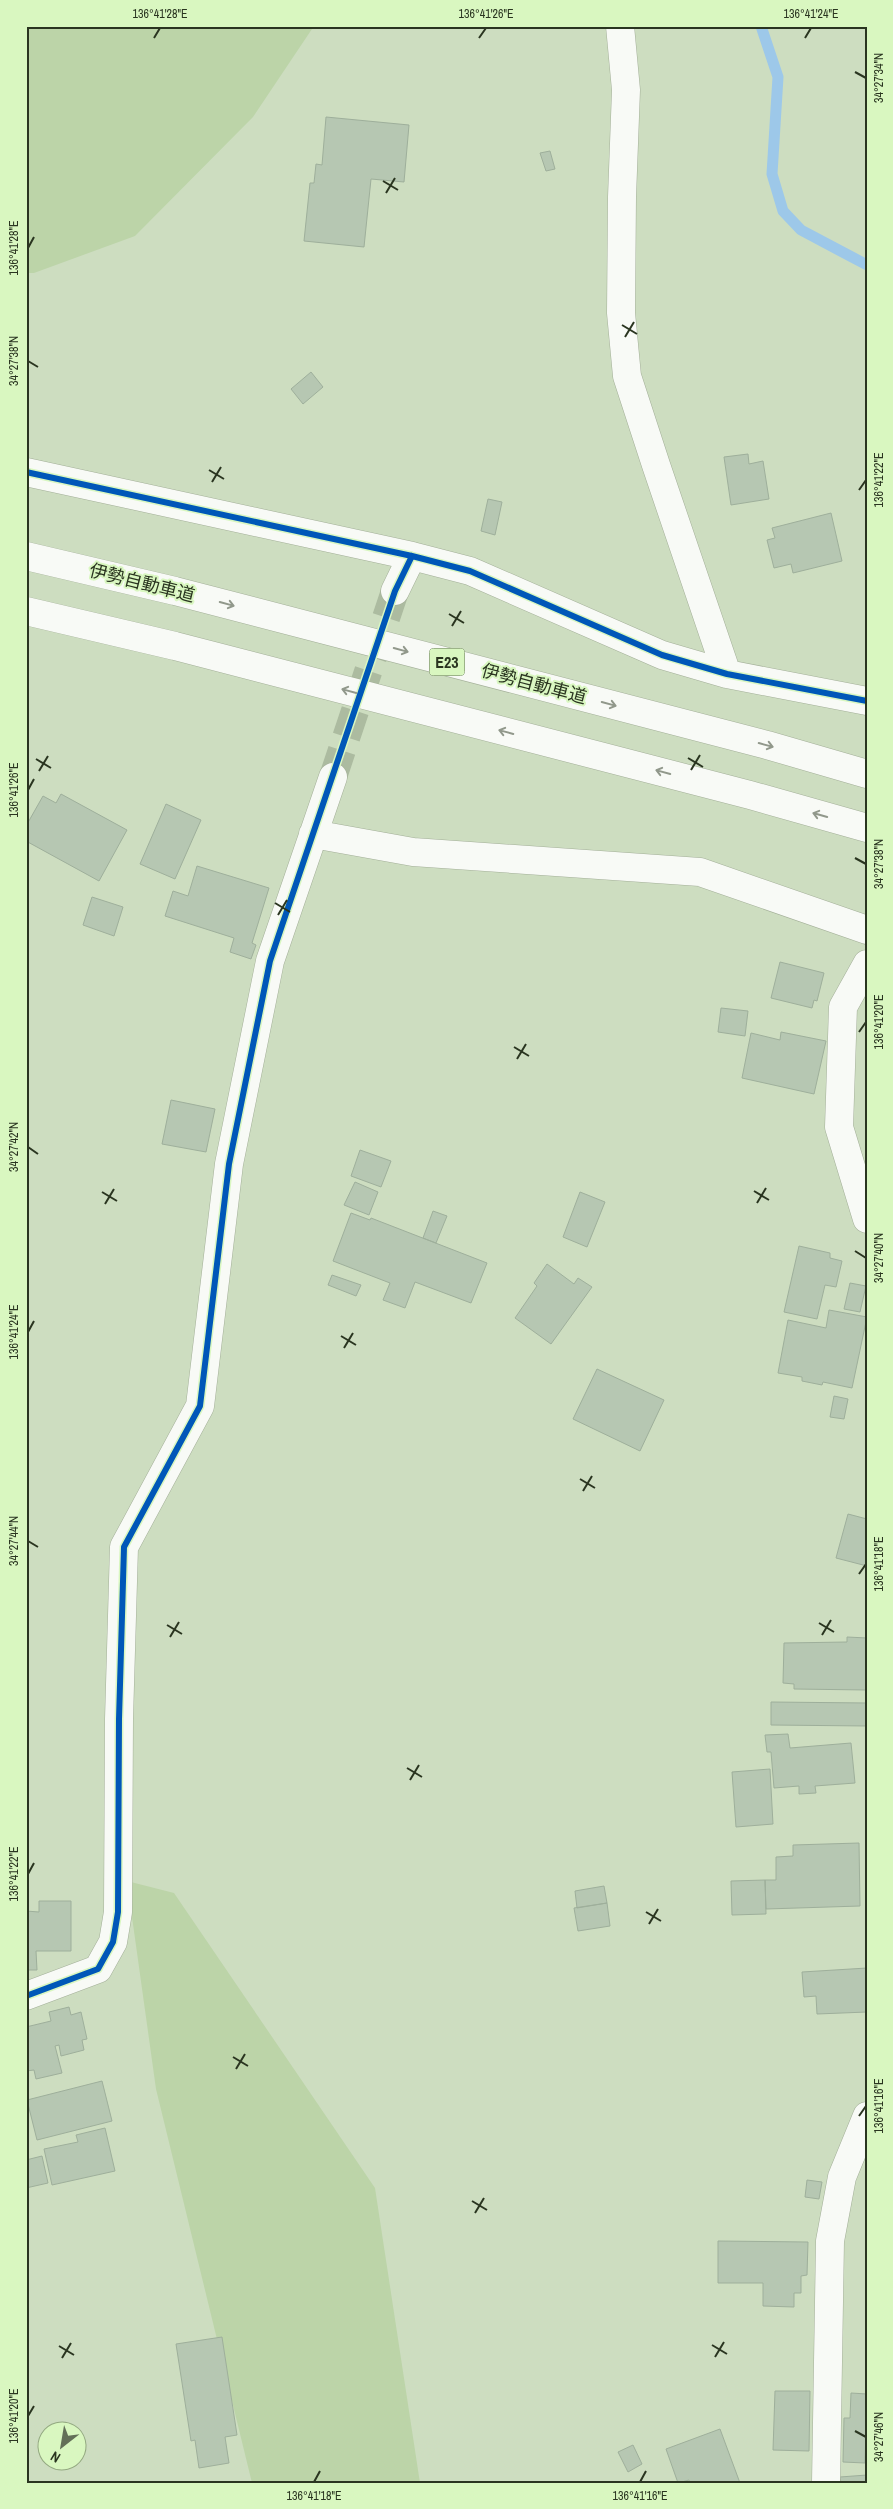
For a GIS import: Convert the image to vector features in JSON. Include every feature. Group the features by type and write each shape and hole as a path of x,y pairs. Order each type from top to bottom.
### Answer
{"main road":[{"path":"620,26 626,90 622,198 621,313 628,376 656,465 728,674"},
{"path":"26,472 412,556 470,572 662,655 728,674 867,702"},
{"name":"伊勢自動車道","path":"26,556 175,591 767,745 867,774"},
{"path":"395,591 412,556"},
{"path":"26,611 175,646 741,792 867,828"},
{"path":"26,1996 98,1970 113,1942 118,1912 119,1718 124,1547 200,1406 229,1164 270,962 333,777"},
{"path":"313,834 412,852 700,872 867,930"},
{"path":"867,964 843,1007 839,1127 867,1219"},
{"path":"826,2483 830,2241 842,2177 867,2116"}],"green space":[{"path":"26,26 314,26 253,117 135,236 34,273 26,273"},
{"path":"127,1881 174,1893 375,2188 420,2483 252,2483 156,2089"}],"building":[{"path":"326,117 409,125 404,182 371,179 364,247 304,241 310,183 314,183 316,164 322,165"},
{"path":"550,151 555,169 546,171 540,153"},
{"path":"311,372 323,387 303,404 291,389"},
{"path":"748,454 749,464 763,461 769,499 731,505 724,457"},
{"path":"488,499 502,502 495,535 481,531"},
{"path":"831,513 842,561 793,573 791,564 774,568 767,540 775,538 772,528"},
{"path":"61,794 127,830 99,881 26,841 26,826 43,796 56,803"},
{"path":"166,804 201,820 175,879 140,864"},
{"path":"197,866 269,888 252,943 256,945 251,959 230,952 234,938 165,916 173,891 188,896"},
{"path":"92,897 123,907 114,936 83,925"},
{"path":"780,962 824,973 817,1001 814,1000 812,1008 771,998"},
{"path":"721,1008 748,1011 745,1036 718,1032"},
{"path":"781,1032 826,1041 814,1094 742,1078 751,1033 780,1040"},
{"path":"171,1100 215,1109 206,1152 162,1144"},
{"path":"360,1150 391,1161 381,1187 351,1176"},
{"path":"355,1182 378,1192 369,1215 344,1205"},
{"path":"580,1192 605,1202 587,1247 563,1237"},
{"path":"433,1211 447,1216 436,1243 423,1238"},
{"path":"351,1213 370,1220 371,1218 487,1263 471,1303 415,1282 405,1308 383,1300 390,1283 333,1261"},
{"path":"799,1246 830,1253 830,1258 842,1261 836,1287 825,1285 817,1319 784,1312"},
{"path":"547,1264 574,1284 578,1278 592,1287 551,1344 515,1318 537,1286 534,1283"},
{"path":"332,1275 361,1285 356,1296 328,1285"},
{"path":"850,1283 866,1286 860,1312 844,1309"},
{"path":"829,1310 867,1317 852,1388 823,1382 822,1385 802,1381 802,1377 778,1373 788,1320 826,1328"},
{"path":"597,1369 664,1400 640,1451 573,1419"},
{"path":"834,1396 848,1399 844,1419 830,1417"},
{"path":"848,1514 867,1519 867,1566 836,1558"},
{"path":"847,1637 867,1638 867,1690 794,1689 794,1684 783,1683 784,1643 847,1642"},
{"path":"771,1702 867,1703 867,1726 771,1725"},
{"path":"788,1734 790,1748 851,1743 855,1783 815,1786 816,1793 799,1794 799,1786 774,1788 771,1752 767,1752 765,1735"},
{"path":"770,1769 773,1824 736,1827 732,1772"},
{"path":"859,1843 860,1906 766,1909 765,1880 776,1880 776,1857 793,1856 793,1845"},
{"path":"765,1880 766,1914 732,1915 731,1881"},
{"path":"604,1886 607,1903 577,1908 575,1891"},
{"path":"39,1901 71,1901 71,1951 36,1951 37,1970 26,1970 26,1911 39,1912"},
{"path":"607,1903 610,1926 578,1931 574,1908"},
{"path":"867,1968 867,2012 817,2014 816,1996 804,1997 802,1972"},
{"path":"69,2007 71,2015 81,2012 87,2039 82,2040 84,2050 61,2056 59,2045 55,2046 62,2073 36,2079 34,2070 26,2071 26,2027 51,2021 49,2012"},
{"path":"102,2081 112,2121 37,2140 27,2100"},
{"path":"105,2128 115,2171 52,2185 44,2149 78,2142 76,2135"},
{"path":"42,2156 48,2183 26,2188 26,2160"},
{"path":"807,2180 822,2182 819,2199 805,2197"},
{"path":"718,2241 808,2242 807,2275 801,2276 801,2293 794,2293 794,2307 763,2306 763,2283 718,2283"},
{"path":"222,2337 237,2435 225,2437 229,2463 199,2468 195,2440 191,2441 176,2344"},
{"path":"775,2391 810,2391 809,2451 773,2450"},
{"path":"851,2393 867,2394 865,2463 843,2462 844,2418 850,2418"},
{"path":"720,2429 740,2483 690,2483 689,2480 678,2483 666,2449"},
{"path":"633,2445 642,2464 628,2472 618,2452"},
{"path":"867,2475 867,2483 841,2483 840,2477"}],"waterway":[{"path":"761,26 778,77 772,174 783,211 801,230 867,265"}],"tunnel":[{"path":"333,777 395,591"}],"cycle path":[{"path":"26,472 412,556 470,571 662,655 727,674 867,701"},
{"path":"26,1996 98,1969 113,1942 118,1912 119,1719 124,1547 200,1406 229,1164 270,961 395,591 412,556"}]}
